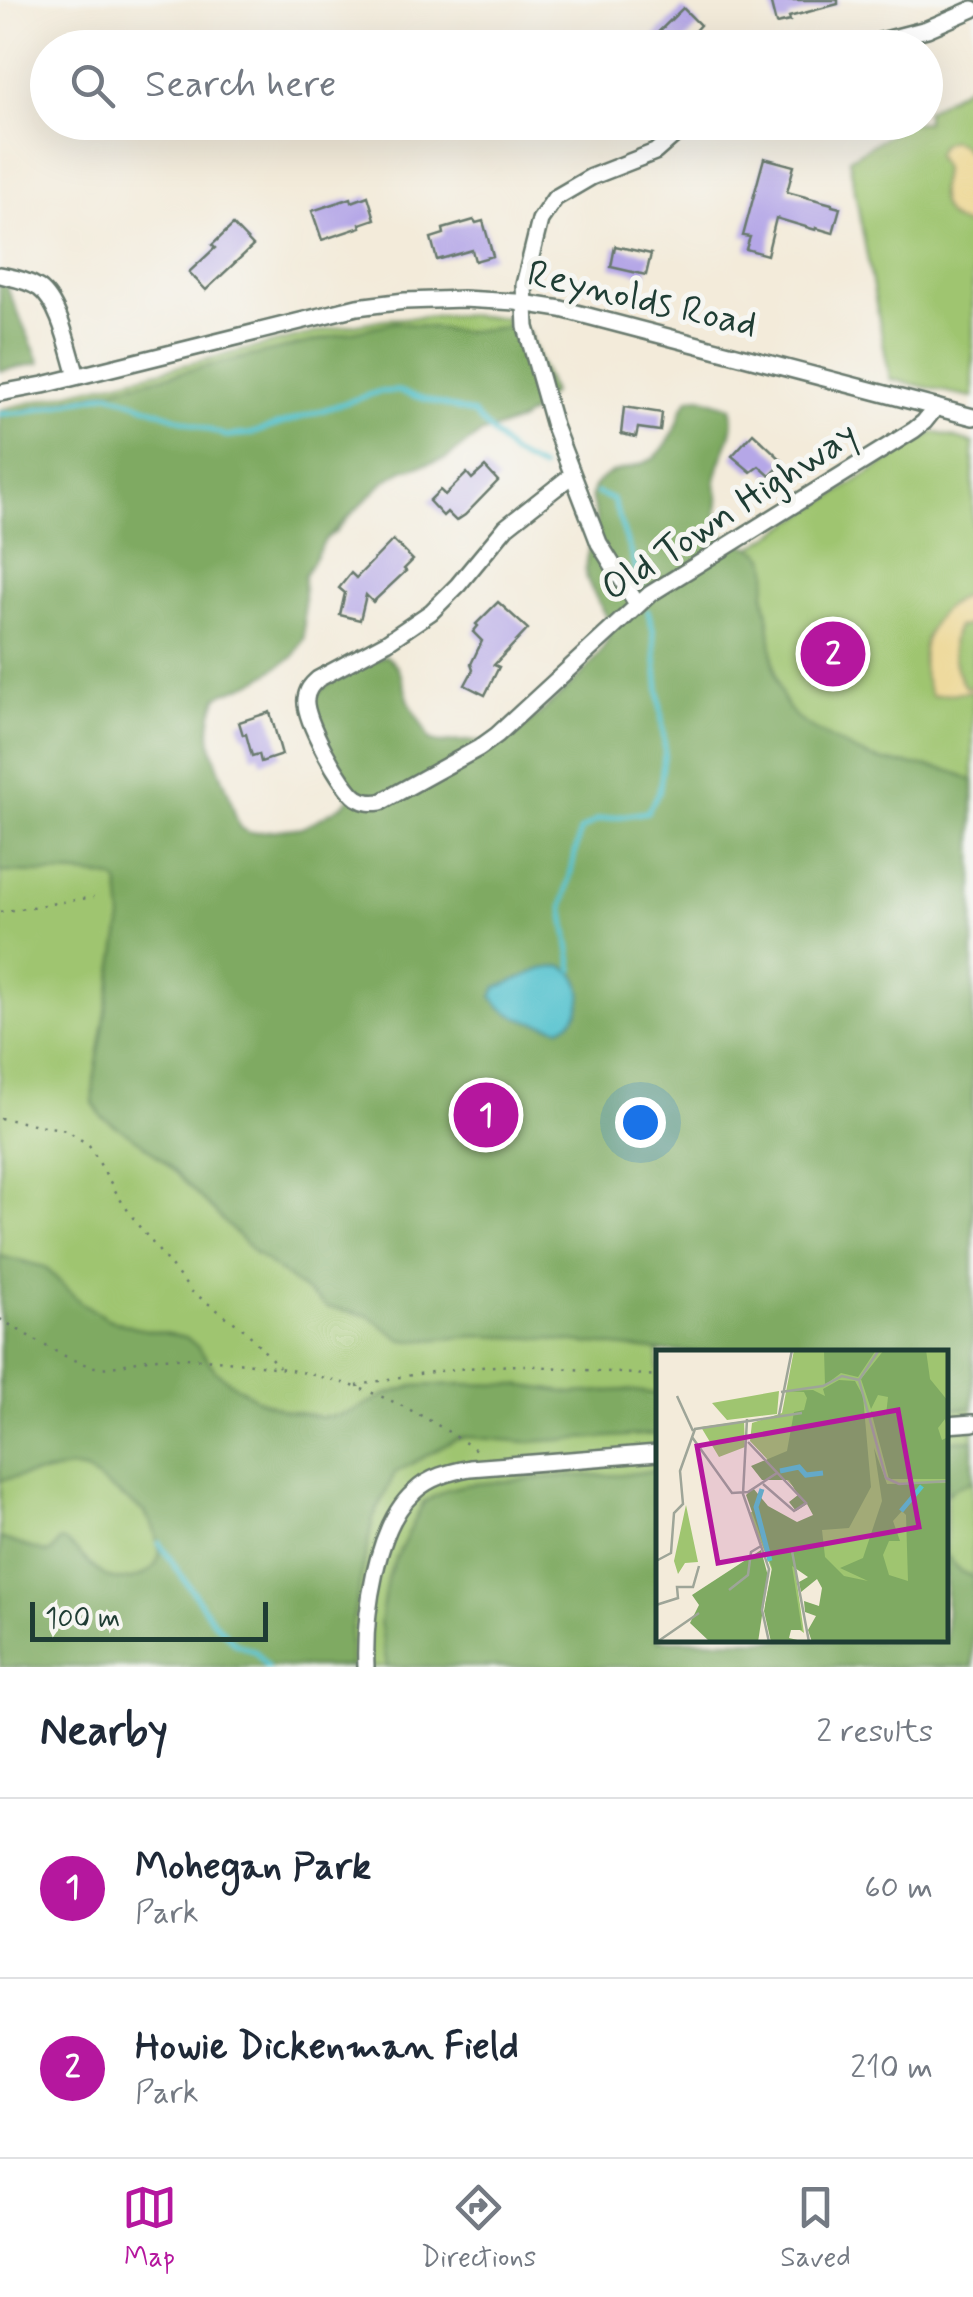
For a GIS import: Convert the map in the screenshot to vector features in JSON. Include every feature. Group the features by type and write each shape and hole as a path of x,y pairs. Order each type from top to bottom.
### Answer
{"street":[{"path":"923,30 973,9"},
{"path":"638,604 603,552 572,475 530,345 524,302 532,247 549,204 562,192 655,152 669,140"},
{"path":"0,275 29,282 44,292 54,307 77,376"},
{"name":"Reynolds Road","path":"0,393 358,307 463,300 524,302 597,318 973,417"},
{"name":"Old Town Highway","path":"572,475 506,527 431,612 309,688 308,717 344,784 364,802 386,800 488,742 638,604 914,430 936,407"},
{"path":"948,1425 973,1423"},
{"path":"366,1667 366,1639 376,1576 388,1532 402,1504 420,1486 438,1476 496,1464 656,1453"}],"path":[{"path":"0,912 94,897"},
{"path":"0,1118 66,1130 89,1145 129,1212 191,1290 246,1332 280,1368"},
{"path":"0,1319 69,1357 98,1368 162,1358 243,1363 354,1387 402,1406 496,1464"},
{"path":"354,1387 418,1374 504,1365 656,1376"}],"green space":[{"path":"970,84 973,89 973,398 890,379 849,159 880,140 943,140 943,101"},
{"path":"0,272 40,363 0,371"},
{"path":"463,315 506,318 519,375 393,467 335,533 224,589 163,657 261,877 516,740 669,600 934,432 973,443 973,1667 0,1667 0,410 385,319"},
{"path":"395,322 461,332 506,327 528,332 552,393 519,421 480,434 445,459 403,470 385,481 325,540 304,576 304,639 293,657 258,680 218,696 210,724 212,747 240,828 250,833 304,827 351,797 335,770 311,700 331,683 382,657 386,656 399,671 429,740 494,743 513,737 592,663 608,638 608,622 586,574 596,522 592,495 595,486 607,475 656,456 671,437 690,398 701,397 731,407 731,435 716,479 715,529 757,550 766,559 765,598 773,658 787,706 810,727 869,756 938,768 973,781 973,1408 948,1409 948,1350 656,1350 535,1338 402,1340 367,1315 327,1307 255,1253 167,1164 102,1117 93,1103 94,1080 122,919 117,881 81,874 0,872 0,415"},
{"path":"0,1256 45,1267 79,1301 108,1319 186,1337 233,1384 283,1410 333,1416 414,1386 518,1385 572,1393 628,1390 656,1394 656,1434 527,1442 466,1437 395,1473 373,1519 350,1633 350,1667 0,1667 0,1538 47,1553 62,1540 96,1570 115,1580 148,1572 160,1552 153,1526 144,1512 86,1471 70,1468 0,1480"},
{"path":"973,1440 973,1481 948,1493 948,1441"},
{"path":"656,1470 656,1642 948,1642 948,1556 960,1571 973,1577 973,1667 387,1667 380,1622 387,1579 424,1502 464,1485"}],"sand":[{"path":"951,140 973,152 973,226 952,219 941,202 943,169 936,154 941,144"},
{"path":"973,592 973,625 957,627 952,649 961,681 965,687 973,687 973,691 932,696 923,664 927,634 945,609"}],"water":[{"path":"563,966 575,975 582,996 574,1018 560,1028 505,1011 492,997 496,988 542,969"}],"building":[{"path":"770,0 838,0 838,4 776,24"},
{"path":"683,8 700,25 695,30 660,30"},
{"path":"764,158 794,166 787,192 840,208 833,233 776,218 767,255 746,249 750,237 743,236"},
{"path":"368,196 375,219 322,240 312,211"},
{"path":"483,221 493,256 475,261 472,250 437,260 431,238 444,234 443,229"},
{"path":"233,225 253,246 206,290 189,272"},
{"path":"615,246 651,254 646,275 611,267"},
{"path":"624,407 662,413 660,431 638,428 636,437 621,434"},
{"path":"753,433 784,462 770,476 759,466 751,472 732,456"},
{"path":"485,467 498,481 456,521 447,512 443,516 429,501 440,490 445,495 467,473 472,479"},
{"path":"393,540 413,560 406,571 373,602 366,595 360,620 340,615 345,593 339,588 351,573 356,578"},
{"path":"498,602 528,629 494,665 499,667 485,695 465,685 482,641 473,632 476,624"},
{"path":"270,712 282,755 261,762 259,754 252,756 239,722"}],"waterway":[{"path":"0,414 27,412 109,393 226,436 250,434 378,392 398,391 474,414 512,454 541,469"},
{"path":"597,493 613,500 641,585"},
{"path":"573,970 563,907 580,831 597,820 647,812 659,793 665,750 648,611"},
{"path":"159,1543 213,1621 236,1644 256,1652 267,1667"}],"place":[{"name":"Howie Dickenman Field","path":"833,654"},
{"name":"Mohegan Park","path":"486,1115"}]}
